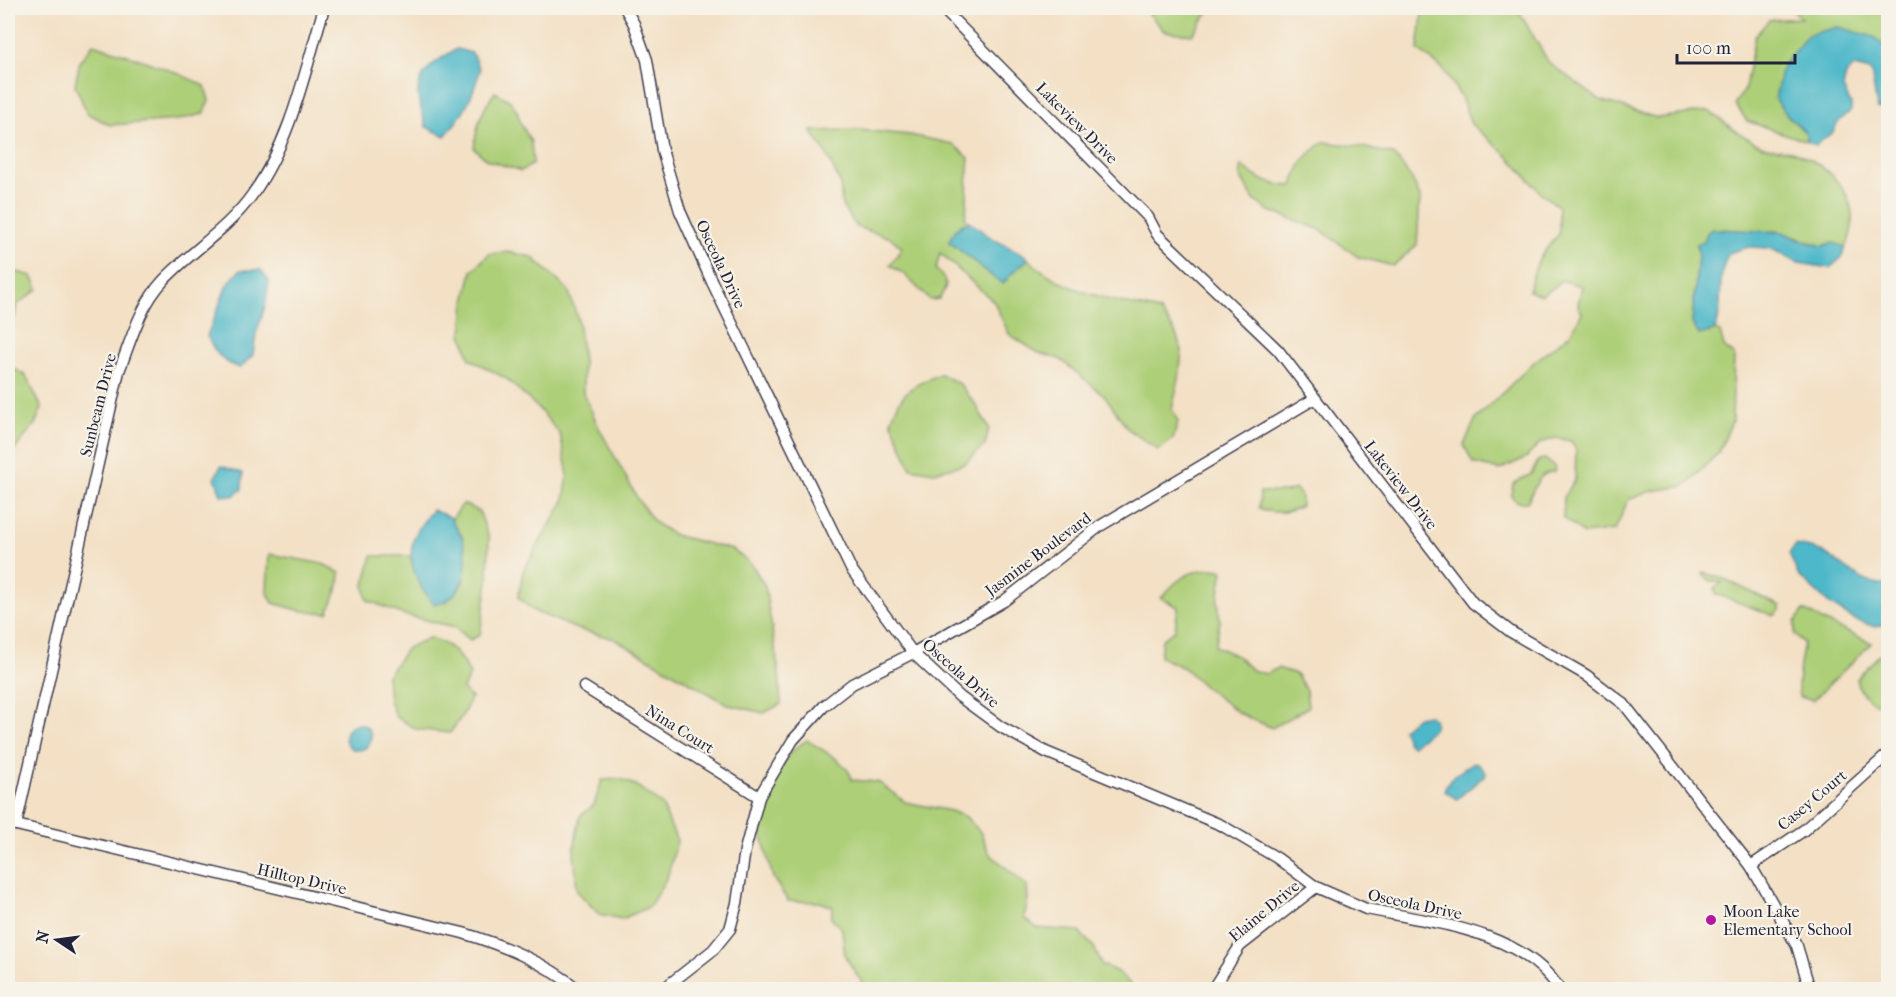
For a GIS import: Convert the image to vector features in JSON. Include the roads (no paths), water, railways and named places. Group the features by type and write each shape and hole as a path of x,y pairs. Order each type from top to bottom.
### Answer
{"street":[{"name":"Sunbeam Drive","path":"12,824 120,368 137,323 150,297 164,281 212,239 241,208 261,180 291,117 324,8"},
{"name":"Osceola Drive","path":"625,8 634,24 647,60 662,150 680,211 851,569 913,653 960,697 1001,727 1046,752 1221,825 1277,858 1316,887 1366,909 1470,931 1499,940 1523,953 1555,981 1560,990"},
{"name":"Lakeview Drive","path":"942,8 1148,217 1156,234 1278,350 1473,603 1511,632 1586,675 1624,704 1751,866 1797,946 1810,990"},
{"name":"Jasmine Boulevard","path":"662,990 713,950 730,929 737,903 745,850 759,797 793,740 824,706 852,684 913,653 1004,600 1100,526 1314,399"},
{"name":"Nina Court","path":"584,687 759,797"},
{"name":"Casey Court","path":"1751,866 1805,829 1888,754"},
{"name":"Hilltop Drive","path":"12,824 463,933 496,943 536,961 579,990"},
{"name":"Elaine Drive","path":"1212,990 1240,946 1316,887"}],"water":[{"path":"1838,27 1874,37 1888,49 1888,61 1883,73 1888,84 1888,110 1877,108 1871,71 1854,67 1846,74 1843,88 1851,104 1851,111 1839,121 1833,132 1816,145 1806,141 1806,133 1775,100 1782,66 1808,35"},
{"path":"457,49 472,53 480,70 467,105 445,136 426,127 418,94 419,86 425,72"},
{"path":"970,222 993,239 1023,254 1028,259 1003,284 949,242 957,229"},
{"path":"1712,229 1783,232 1822,246 1833,243 1846,247 1840,259 1830,268 1798,263 1770,248 1749,247 1729,253 1722,272 1715,330 1699,335 1692,323 1697,244 1704,241 1707,233"},
{"path":"240,270 261,270 269,281 253,355 240,368 228,363 220,356 207,336 227,285"},
{"path":"221,466 243,473 242,489 233,496 221,495 215,477"},
{"path":"432,510 452,518 463,540 466,560 463,580 458,589 444,601 434,604 422,589 414,571 411,553 418,531"},
{"path":"1796,545 1823,552 1864,580 1880,585 1888,584 1888,624 1875,627 1853,619 1828,603 1798,575 1789,553"},
{"path":"1429,715 1434,719 1433,729 1412,746 1408,743 1402,729 1418,717"},
{"path":"358,724 367,728 371,737 367,746 358,750 349,746 345,737 349,728"},
{"path":"1474,762 1486,773 1456,799 1445,791 1445,787 1455,775"}],"place":[{"name":"Moon Lake Elementary School","path":"1711,920"}]}
